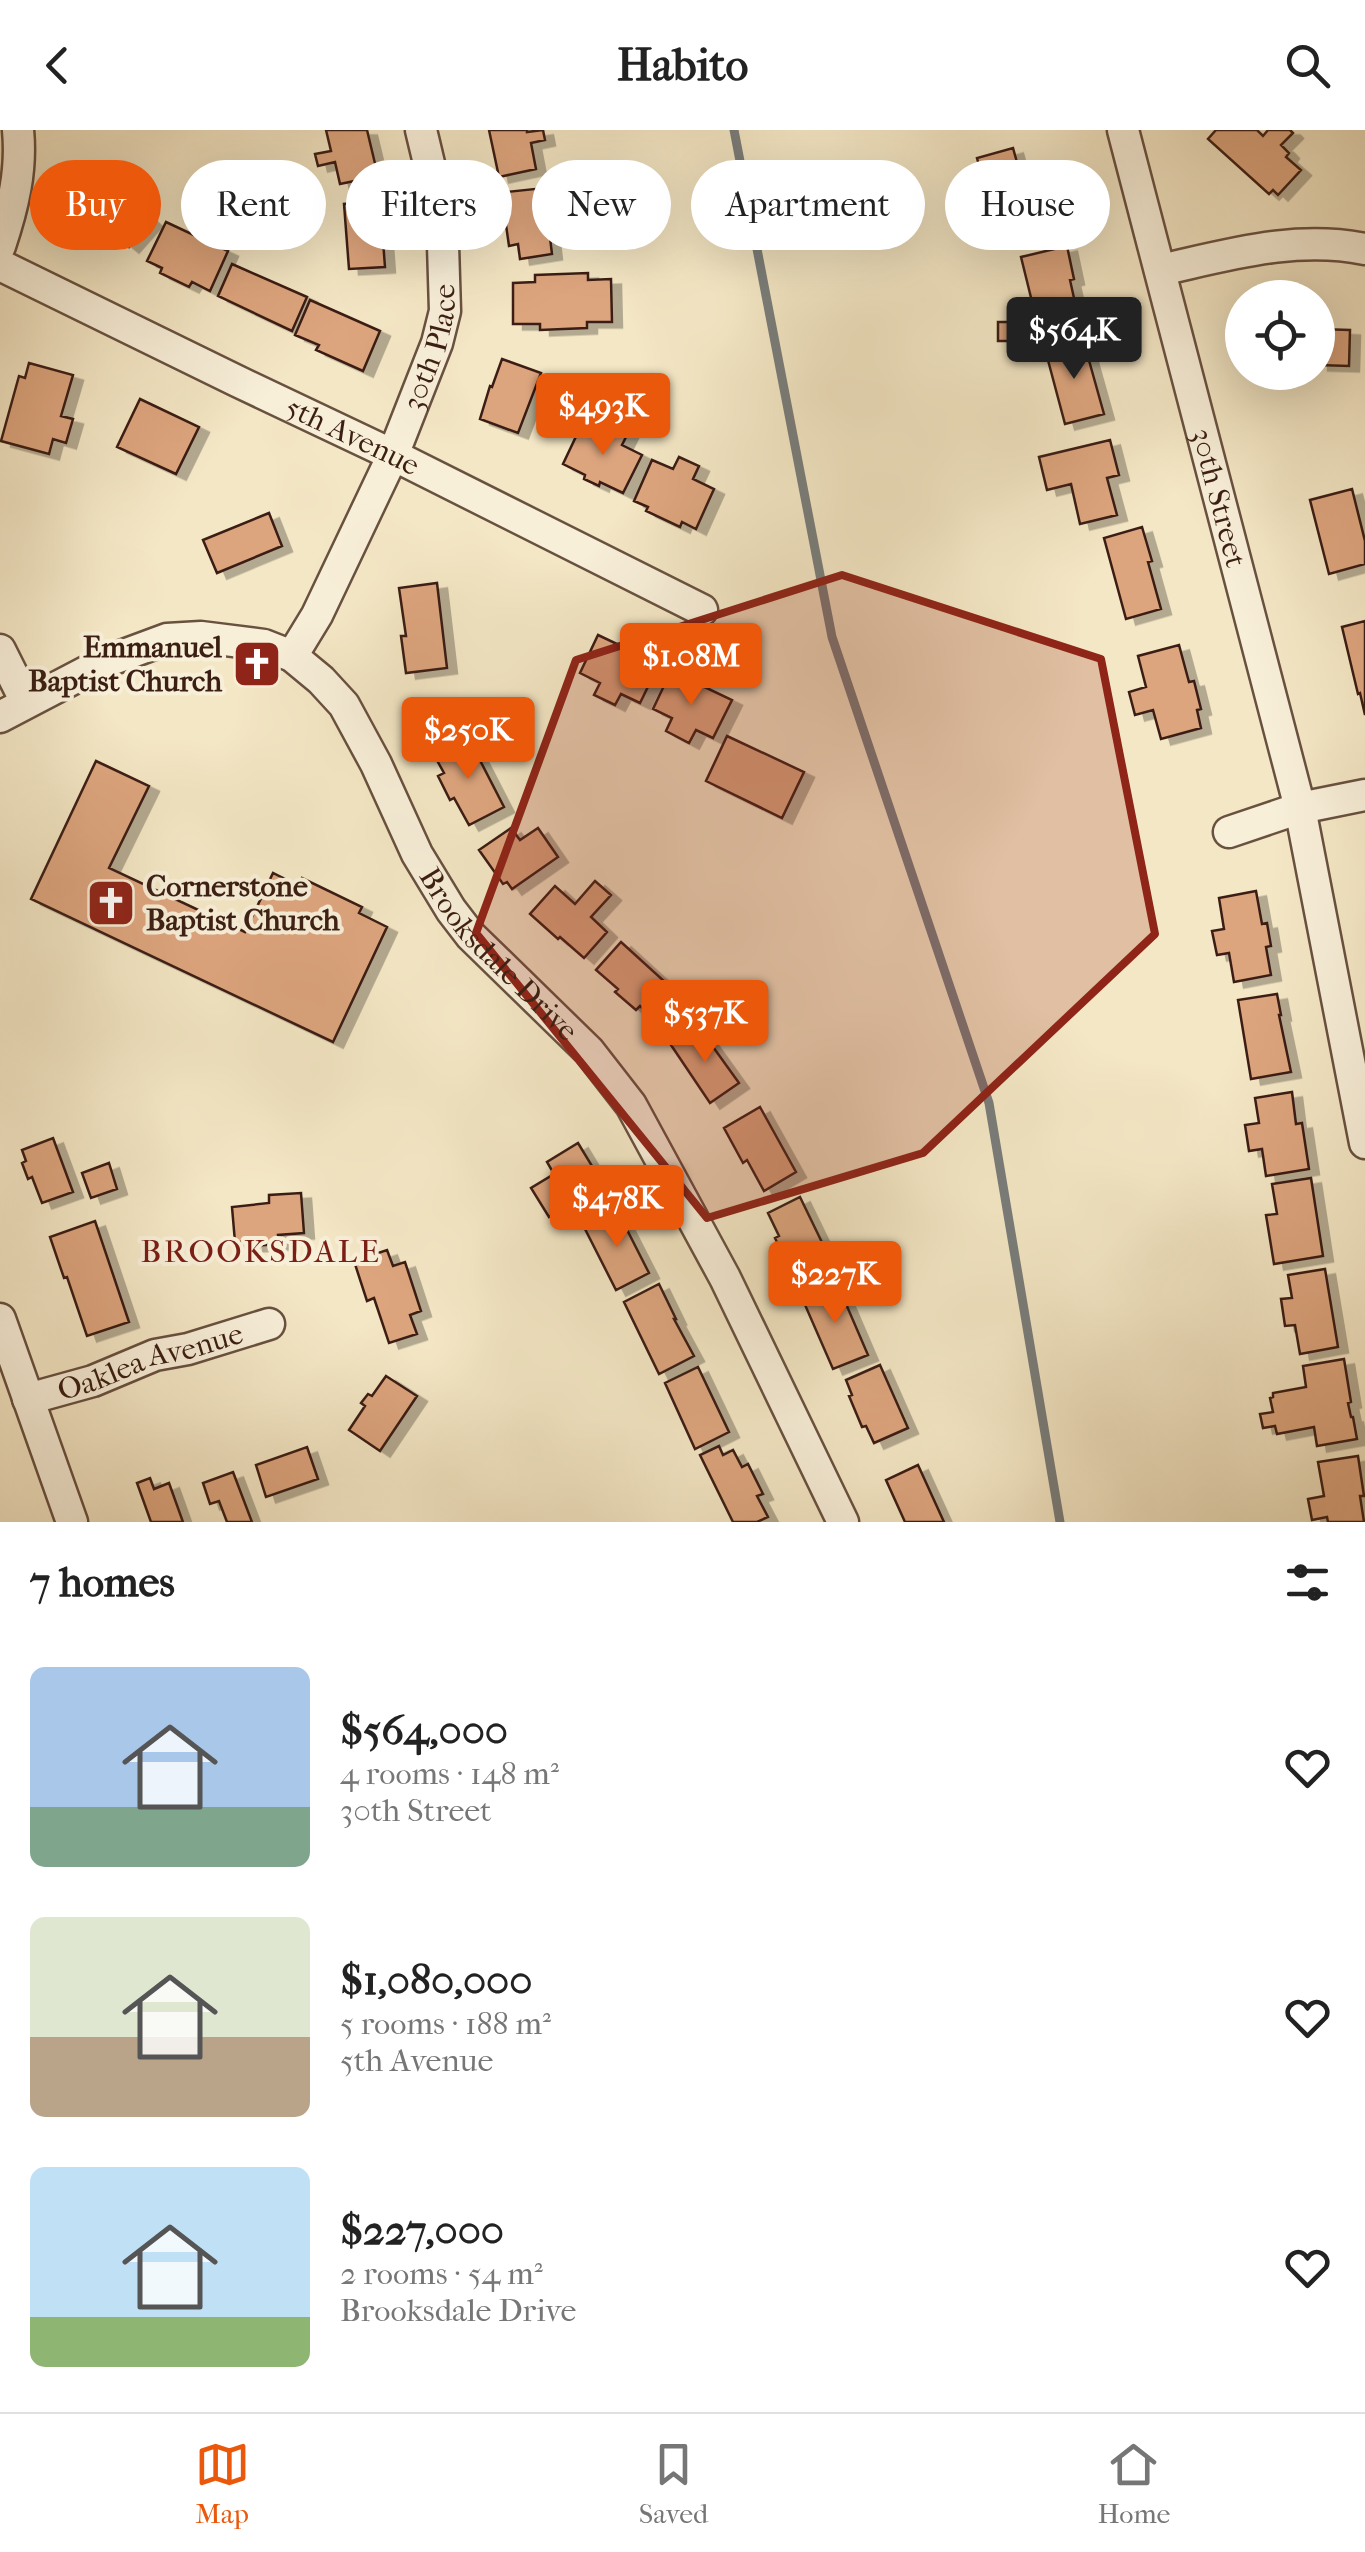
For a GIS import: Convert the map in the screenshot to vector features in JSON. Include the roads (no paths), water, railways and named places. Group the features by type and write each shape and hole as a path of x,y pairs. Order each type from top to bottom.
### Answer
{"street":[{"path":"0,246 17,188 18,130"},
{"name":"30th Place","path":"292,656 316,615 393,454 437,343 445,311 443,245 421,130"},
{"name":"30th Street","path":"1123,130 1309,845 1365,1143"},
{"path":"1160,270 1281,244 1365,249"},
{"name":"5th Avenue","path":"0,265 393,454 702,610"},
{"path":"0,650 13,709 105,662 167,640 201,637 264,646 292,656"},
{"name":"Brooksdale Drive","path":"292,656 344,705 417,854 451,910 471,936 589,1052 630,1105 725,1278 843,1522"},
{"path":"1229,832 1300,808 1365,795"},
{"path":"0,1318 72,1522"},
{"name":"Oaklea Avenue","path":"28,1399 93,1381 156,1356 269,1324"}],"waterway":[{"path":"734,130 832,637 989,1103 1060,1522"}],"place":[{"name":"Emmanuel Baptist Church","path":"257,664"},
{"name":"Cornerstone Baptist Church","path":"111,903"}],"district":[{"name":"BROOKSDALE","path":"261,1251"}]}
